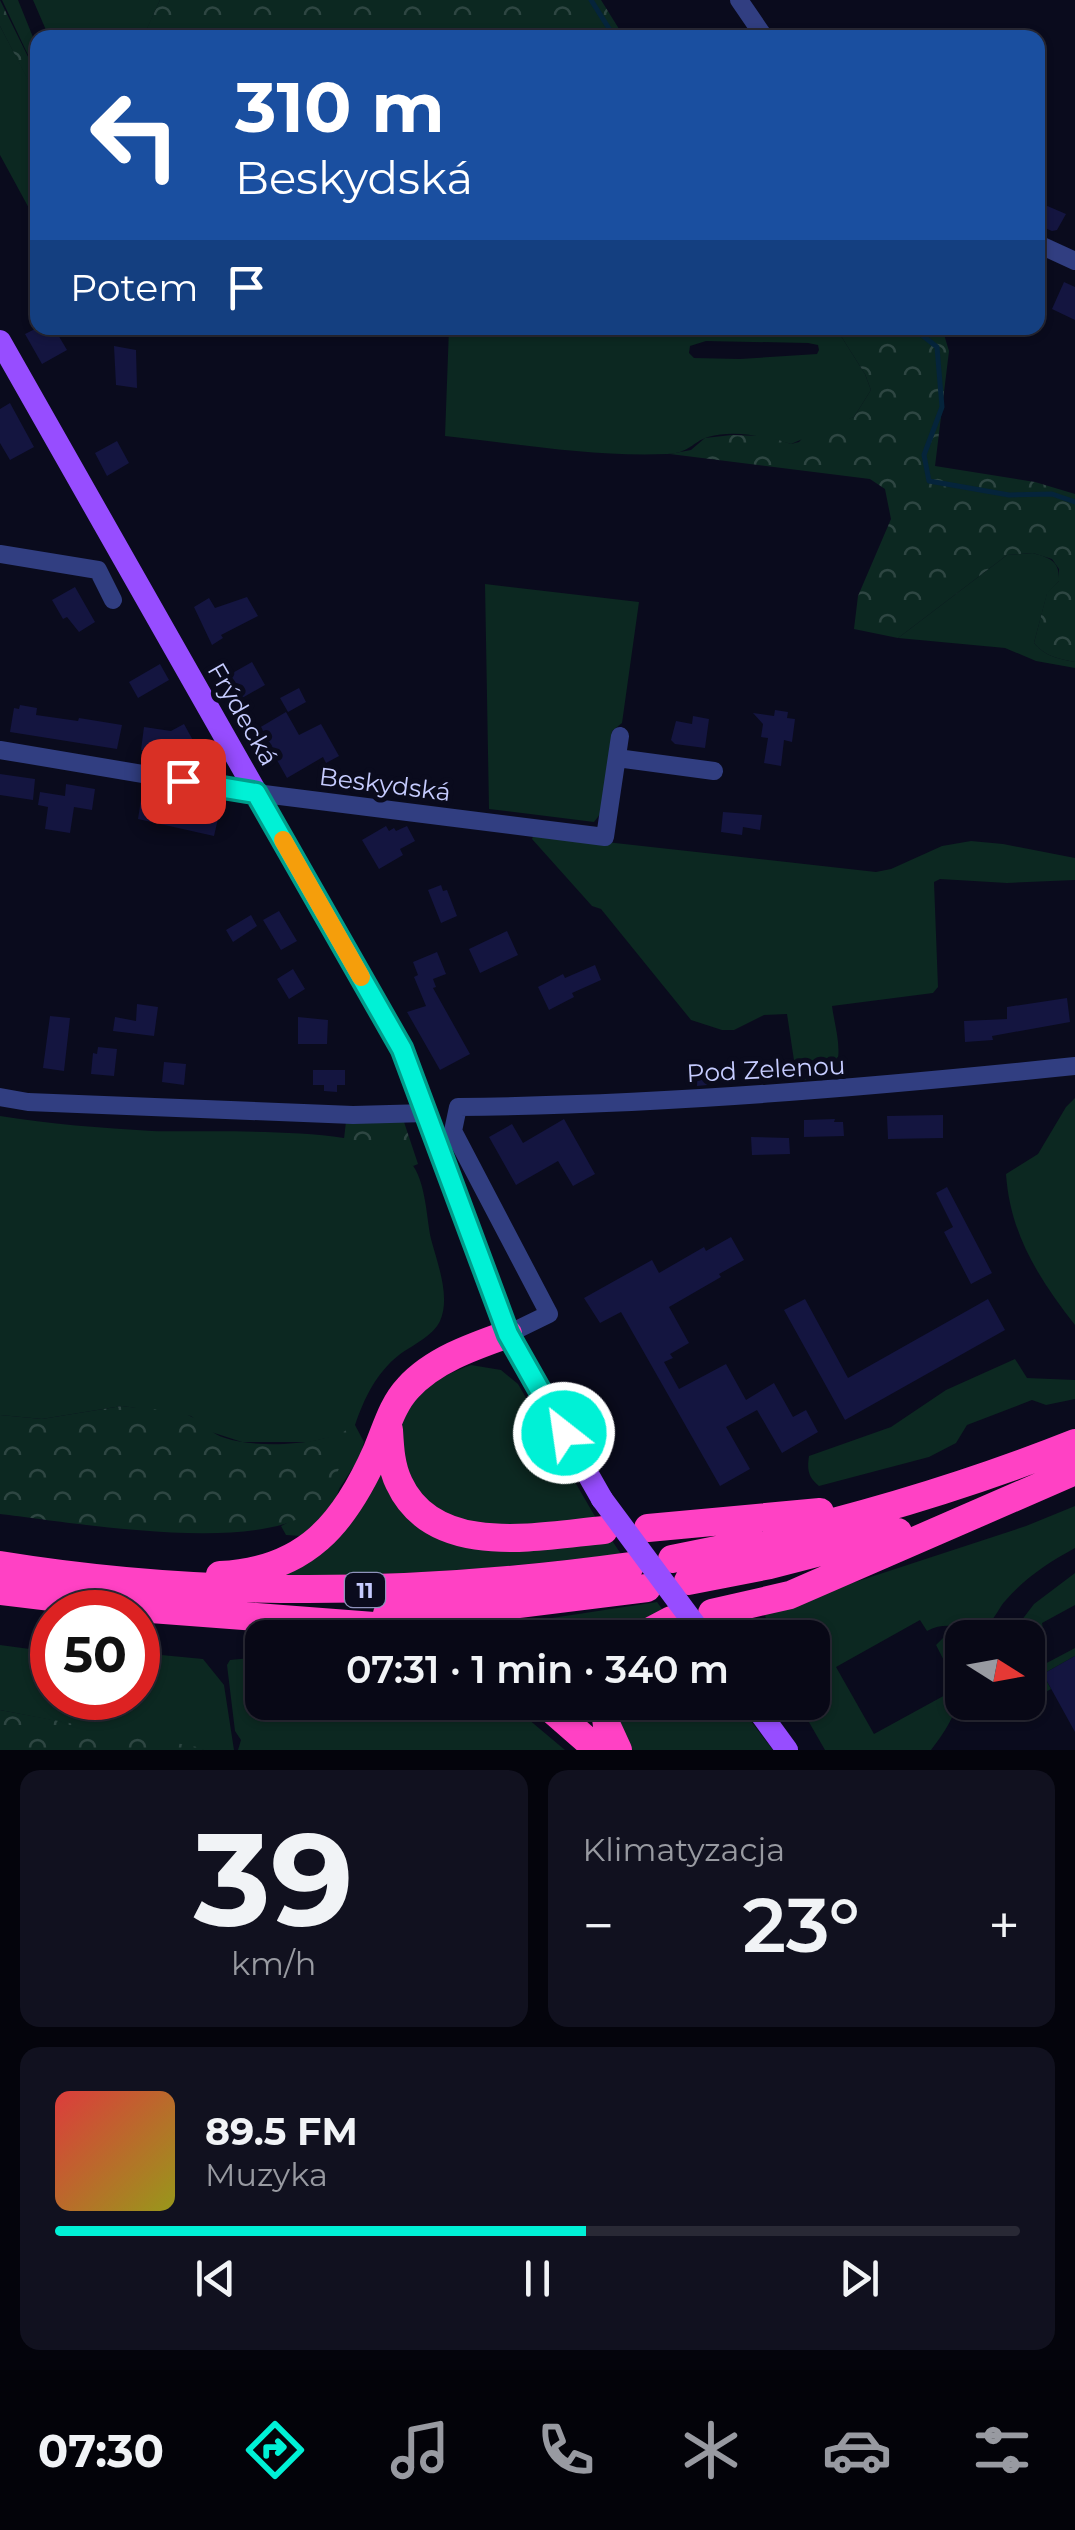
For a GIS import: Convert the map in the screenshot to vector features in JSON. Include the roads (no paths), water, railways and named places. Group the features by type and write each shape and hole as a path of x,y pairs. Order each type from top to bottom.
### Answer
{"highway":[{"path":"0,1565 99,1578 227,1574 252,1571 302,1552 339,1520 356,1496 400,1397 421,1376 473,1346 508,1334"},
{"path":"388,1424 398,1483 409,1500 442,1526 497,1538 604,1530"},
{"path":"1032,1488 858,1544 680,1570 945,1491 1075,1443"},
{"path":"722,1620 790,1595 1075,1471"},
{"path":"648,1528 793,1516 945,1491"},
{"name":"11","path":"0,1591 150,1609 241,1614 384,1614 479,1609 638,1577 546,1578 369,1590 224,1588 99,1578"},
{"path":"241,1614 309,1620"},
{"path":"564,1720 598,1750"},
{"path":"607,1720 618,1750"}],"main road":[{"name":"Frýdecká","path":"0,341 402,1049 508,1334 602,1499 704,1620"},
{"path":"765,1720 787,1750"}],"street":[{"path":"739,0 759,30"},
{"path":"1045,247 1075,261"},
{"path":"0,554 98,570 113,600"},
{"name":"Beskydská","path":"0,750 256,793 604,837 620,736"},
{"path":"617,758 714,770"},
{"name":"Pod Zelenou","path":"508,1334 549,1314 454,1131 458,1107 832,1091 1075,1066"},
{"path":"0,1098 353,1115 428,1114"}],"waterway":[{"path":"591,0 610,30"},
{"path":"922,335 937,347 942,407 924,455 929,481 1009,495 1052,494 1075,502"}]}
